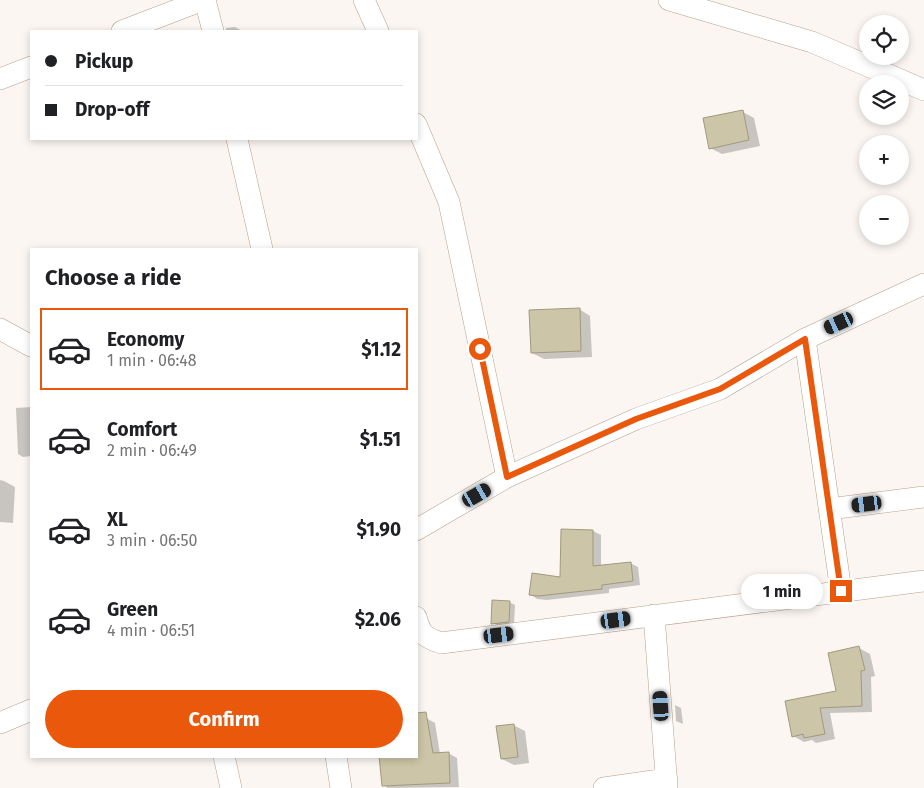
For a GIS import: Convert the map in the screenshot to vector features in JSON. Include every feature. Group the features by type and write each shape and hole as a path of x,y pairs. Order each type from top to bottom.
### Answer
{"street":[{"path":"125,30 204,0 213,30"},
{"path":"364,0 378,30"},
{"path":"669,0 812,42 924,90"},
{"path":"0,79 30,67"},
{"path":"418,129 448,202 507,477"},
{"path":"237,140 262,248"},
{"path":"418,529 507,477 636,419 720,389 805,339 924,284"},
{"path":"0,329 30,345"},
{"path":"805,339 841,591"},
{"path":"830,509 924,497"},
{"path":"418,623 426,638 441,643 654,614 924,581"},
{"path":"604,788 667,783 654,614"},
{"path":"0,723 30,710"},
{"path":"224,758 231,788"},
{"path":"336,758 341,788"}],"building":[{"path":"743,110 749,140 709,149 703,118"},
{"path":"580,308 581,351 531,353 529,310"},
{"path":"561,529 593,530 593,566 631,562 633,581 602,585 602,589 538,596 529,595 532,573 560,577"},
{"path":"492,600 510,601 509,622 491,624"},
{"path":"859,646 865,670 861,671 862,706 820,708 825,734 804,738 803,734 792,737 785,701 836,691 828,653"},
{"path":"426,712 433,753 449,752 450,783 382,786 379,758 418,758 418,713"},
{"path":"514,724 518,757 501,759 496,726"}],"route":[{"path":"480,349 507,477 636,419 720,389 805,339 841,591"}]}
